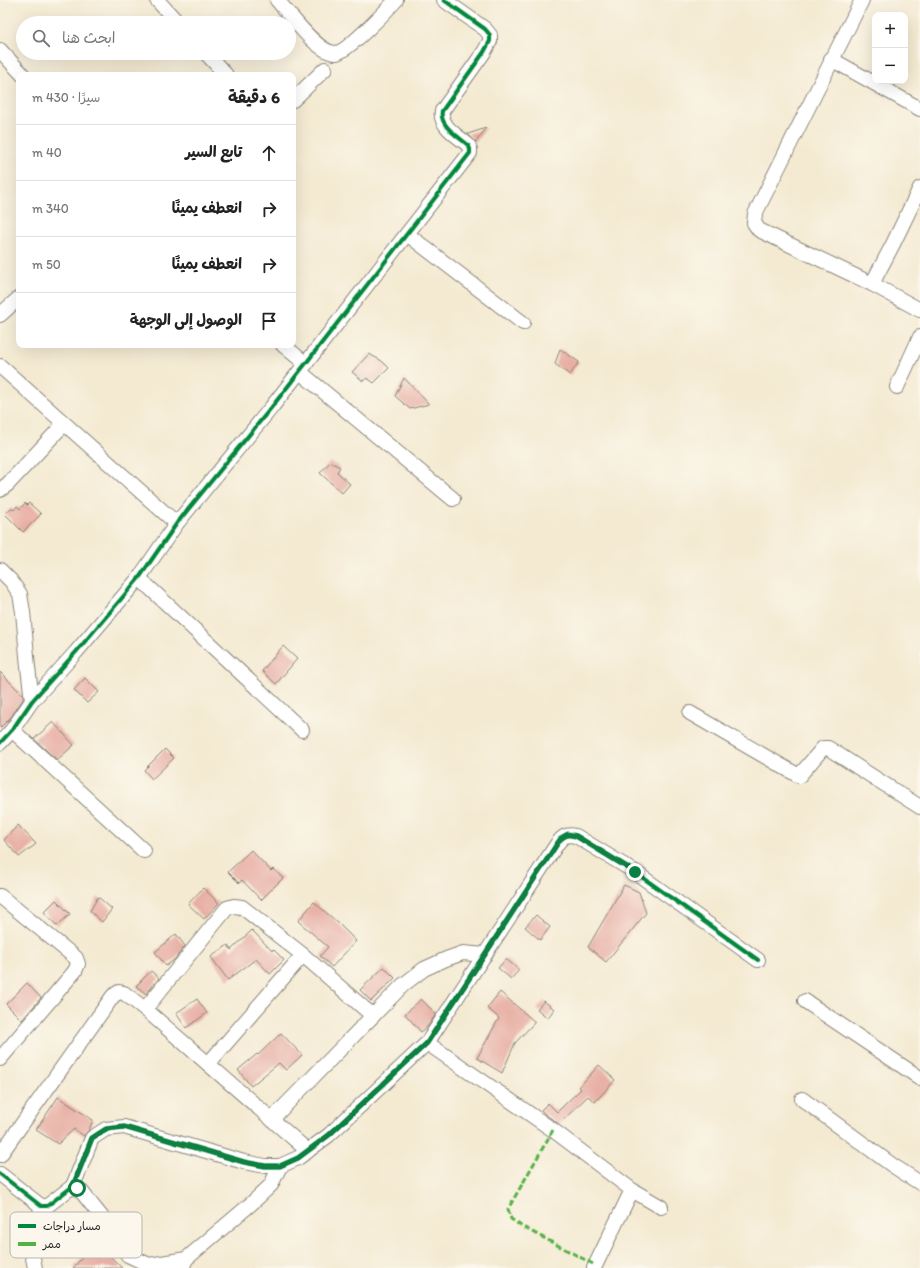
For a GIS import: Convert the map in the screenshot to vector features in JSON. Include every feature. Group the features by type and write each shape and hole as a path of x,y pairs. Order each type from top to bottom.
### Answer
{"street":[{"path":"157,0 172,16"},
{"path":"277,0 291,16"},
{"path":"296,22 317,44 328,52 338,53 352,42 396,0"},
{"path":"144,851 4,737 32,701 139,578 177,523 303,368 470,153 468,145 443,122 441,116 442,111 484,52 490,41 490,35 444,0"},
{"path":"862,0 755,214 754,223 759,230 872,284 920,310"},
{"path":"0,50 20,72"},
{"path":"212,60 223,72"},
{"path":"831,60 920,109"},
{"path":"296,97 325,69"},
{"path":"872,284 920,188"},
{"path":"407,234 523,323"},
{"path":"0,315 16,301"},
{"path":"897,387 920,337"},
{"path":"286,348 303,368 453,499"},
{"path":"0,366 177,523"},
{"path":"0,490 8,484 64,424"},
{"path":"0,570 11,581 20,594 32,701"},
{"path":"139,578 302,730"},
{"path":"690,713 799,776 823,748 828,748 920,807"},
{"path":"0,1174 40,1206 47,1206 73,1186 92,1138 106,1129 124,1127 244,1162 265,1166 280,1166 298,1158 329,1135 427,1043 561,838 568,834 576,836 635,872 758,960"},
{"path":"0,896 76,958 78,964 75,971 0,1059"},
{"path":"145,1009 227,908 234,906 242,907 303,956 373,1016"},
{"path":"272,1120 403,985 424,969 446,959 463,953 485,955"},
{"path":"208,1064 303,956"},
{"path":"0,1155 113,996 119,992 124,993 145,1009 308,1151"},
{"path":"805,1001 920,1078"},
{"path":"427,1043 553,1130 632,1190 660,1207"},
{"path":"802,1099 892,1165 920,1183"},
{"path":"134,1258 154,1266 184,1263 271,1186 280,1166"},
{"path":"73,1186 81,1191 98,1212"},
{"path":"594,1268 632,1190"},
{"path":"40,1206 40,1212"},
{"path":"33,1258 35,1268"}],"building":[{"path":"486,128 476,142 468,134"},
{"path":"560,349 579,362 570,375 555,364"},
{"path":"369,354 382,361 389,368 374,383 367,378 363,381 352,372"},
{"path":"404,378 429,404 410,409 395,396"},
{"path":"330,462 340,467 337,472 350,484 342,493 320,473"},
{"path":"25,503 27,505 29,503 41,514 23,532 5,514 11,508 14,510 17,506 20,509"},
{"path":"283,646 297,659 276,684 262,671"},
{"path":"0,672 23,695 23,699 11,717 0,728"},
{"path":"85,678 99,692 87,703 74,690"},
{"path":"53,722 74,745 57,760 34,739"},
{"path":"165,749 174,758 152,779 144,770"},
{"path":"18,825 36,844 19,857 4,840"},
{"path":"251,850 271,871 273,869 283,878 261,900 242,880 239,883 228,872"},
{"path":"624,885 639,892 646,913 606,962 588,947"},
{"path":"203,888 219,903 204,919 188,904"},
{"path":"98,897 112,909 102,922 90,911"},
{"path":"56,900 70,914 57,926 44,912"},
{"path":"314,902 356,941 332,967 320,956 328,947 298,921"},
{"path":"536,915 550,927 540,940 525,927"},
{"path":"252,930 272,951 273,949 284,960 270,974 256,959 228,980 211,957 228,945 231,950"},
{"path":"176,934 185,946 175,959 166,966 155,952"},
{"path":"506,959 519,970 511,979 498,968"},
{"path":"384,967 395,978 371,1001 360,990"},
{"path":"151,971 159,978 146,994 136,986"},
{"path":"27,983 41,998 22,1020 6,1004"},
{"path":"500,992 535,1022 515,1043 502,1073 477,1058 499,1018 487,1008"},
{"path":"197,999 207,1013 186,1028 176,1013"},
{"path":"421,999 436,1014 428,1026 421,1032 405,1014"},
{"path":"544,1001 554,1009 548,1018 537,1009"},
{"path":"281,1033 302,1055 286,1070 279,1063 251,1086 238,1070 257,1054 258,1055"},
{"path":"599,1065 615,1080 595,1102 588,1096 559,1124 541,1110 548,1103 557,1112 581,1089 579,1087"},
{"path":"58,1097 93,1120 89,1130 84,1136 74,1129 58,1144 36,1130"},
{"path":"82,1258 112,1258 122,1268 73,1268"}],"marked path":[{"path":"553,1130 508,1209 511,1219 521,1226 595,1265"}],"cycle path":[{"path":"0,743 12,730 32,701 139,578 177,523 271,408 470,153 468,145 446,126 443,121 442,111 484,52 490,41 490,35 485,29 444,0"},
{"path":"0,1174 41,1206 47,1206 73,1186 92,1138 106,1129 124,1127 244,1162 265,1166 280,1166 298,1158 329,1135 427,1043 557,844 563,837 570,835 576,836 635,872 758,960"}],"route":[{"path":"77,1188 73,1186 92,1138 106,1129 124,1127 244,1162 265,1166 280,1166 298,1158 329,1135 427,1043 561,838 568,834 576,836 635,872"}]}
